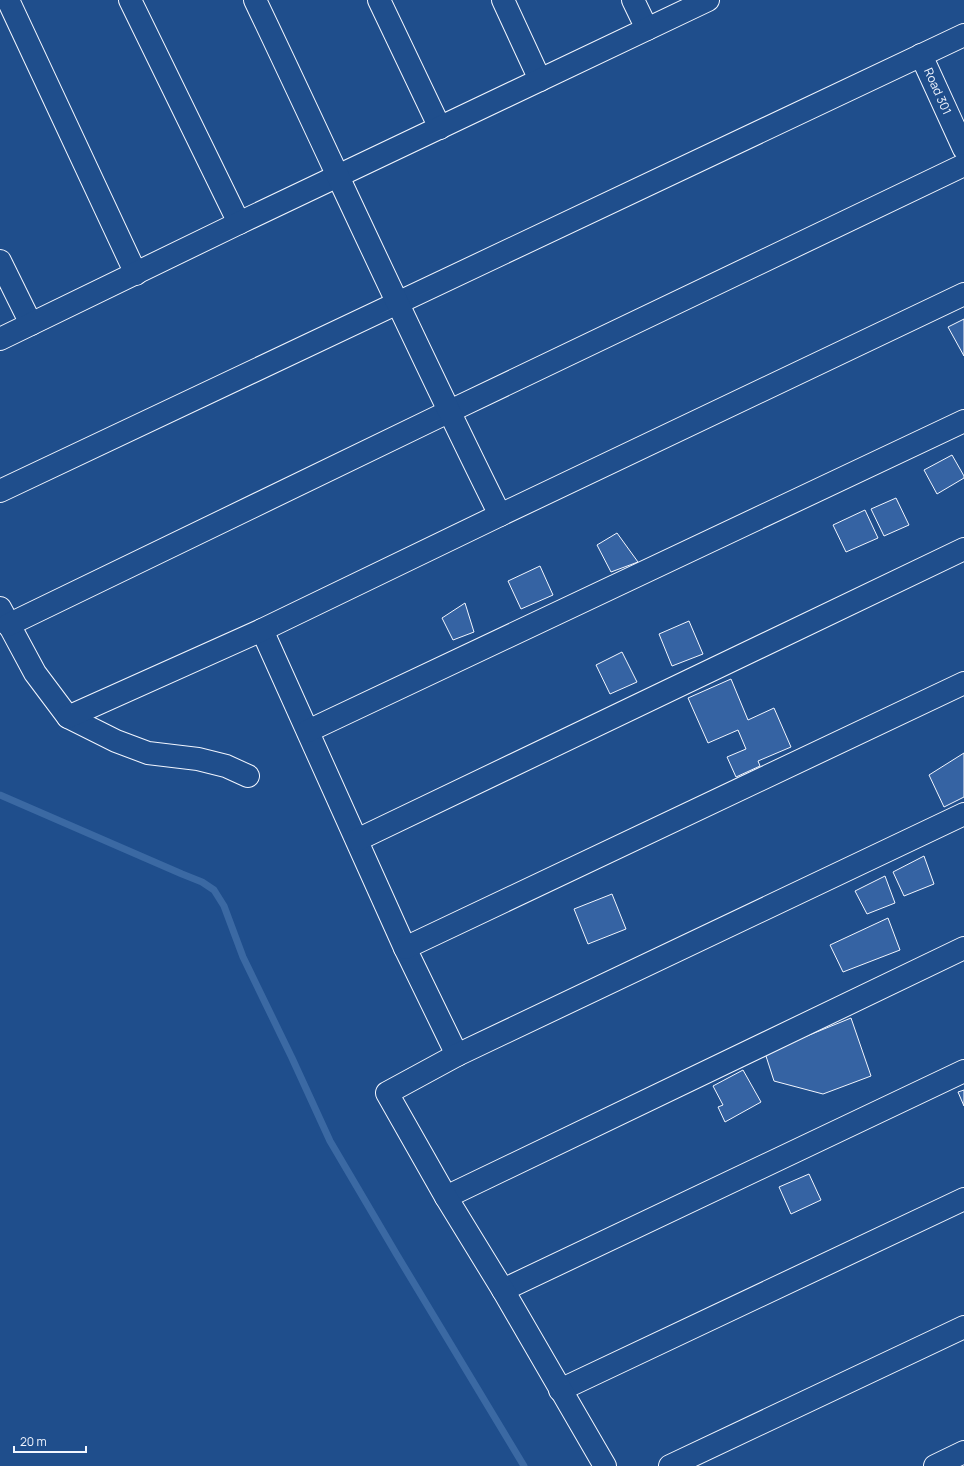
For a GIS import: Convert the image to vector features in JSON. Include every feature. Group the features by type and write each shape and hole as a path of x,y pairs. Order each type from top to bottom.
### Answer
{"street":[{"path":"8,0 136,274"},
{"path":"130,0 239,223"},
{"path":"255,0 448,412 500,515"},
{"path":"379,0 440,128"},
{"path":"503,0 540,80"},
{"path":"633,0 647,29"},
{"path":"0,339 239,223 339,177 708,0"},
{"path":"0,491 964,35"},
{"name":"Road 301","path":"921,55 964,149"},
{"path":"248,776 226,766 198,759 148,753 116,741 68,717 34,674 4,616 448,412 964,165"},
{"path":"0,261 31,324"},
{"path":"68,717 262,630 964,294"},
{"path":"308,731 964,421"},
{"path":"357,840 964,549"},
{"path":"262,630 405,948 457,1055"},
{"path":"405,948 964,684"},
{"path":"605,1466 503,1290 446,1197 387,1093 457,1055 964,814"},
{"path":"446,1197 964,948"},
{"path":"503,1290 964,1071"},
{"path":"560,1390 964,1198"},
{"path":"670,1466 964,1327"},
{"path":"935,1466 964,1452"}],"building":[{"path":"964,319 964,356 948,327"},
{"path":"952,455 964,478 937,494 924,470"},
{"path":"896,498 909,525 884,536 871,509"},
{"path":"865,510 878,538 846,552 833,525"},
{"path":"617,533 638,562 611,572 597,545"},
{"path":"540,566 553,595 521,609 508,581"},
{"path":"465,603 474,632 453,640 442,618"},
{"path":"689,621 703,654 672,666 659,634"},
{"path":"622,652 637,682 610,694 596,665"},
{"path":"731,679 748,720 774,708 791,747 758,761 760,766 736,777 727,757 746,749 738,730 708,743 688,698"},
{"path":"964,753 964,797 944,807 929,775"},
{"path":"924,856 934,884 904,896 893,872"},
{"path":"885,876 895,903 867,914 855,891"},
{"path":"612,894 626,929 588,944 574,909"},
{"path":"888,918 900,950 843,972 830,945"},
{"path":"851,1018 871,1076 823,1094 774,1081 765,1053"},
{"path":"743,1070 761,1102 725,1122 718,1107 723,1105 713,1086"},
{"path":"964,1090 964,1106 958,1092"},
{"path":"809,1174 821,1200 791,1214 779,1187"}],"waterway":[{"path":"0,795 202,882 214,890 224,906 243,957 330,1141 524,1466"}]}
